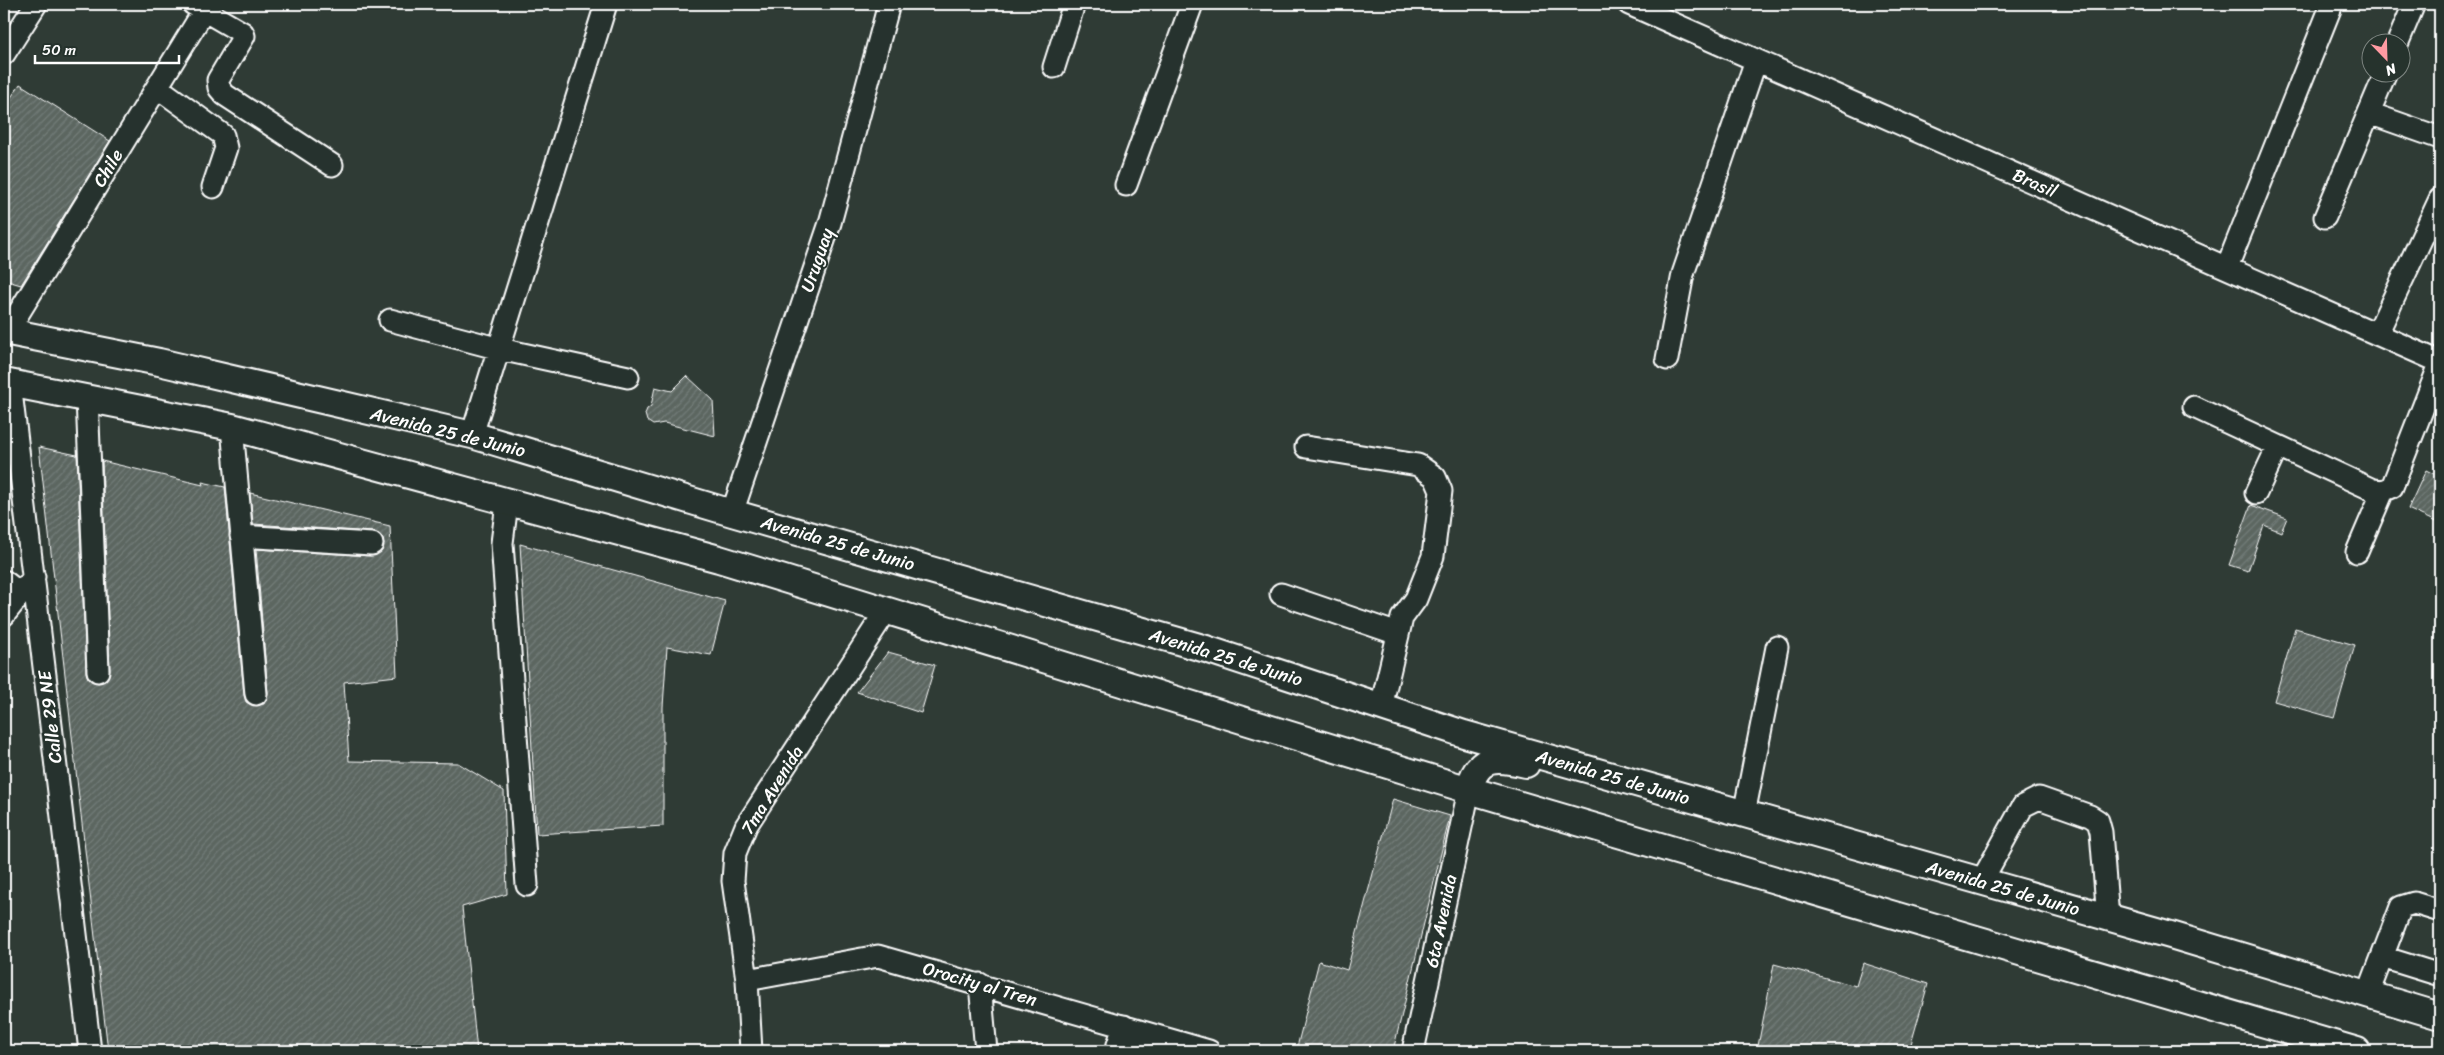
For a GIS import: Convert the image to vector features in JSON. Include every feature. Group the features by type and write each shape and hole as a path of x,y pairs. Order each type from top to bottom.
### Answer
{"main road":[{"name":"Avenida 25 de Junio","path":"5,332 159,362 472,435 732,513 1206,649 1464,734 2108,918 2440,1016"},
{"path":"7,382 232,427 719,559 1469,790 2357,1051"},
{"path":"1469,790 1472,776 1477,768 1482,764 1503,760 1614,785 1655,789"}],"street":[{"path":"4,54 36,4"},
{"path":"472,435 606,4"},
{"name":"Uruguay","path":"732,513 830,223 889,4"},
{"path":"1054,67 1074,4"},
{"path":"1126,185 1192,4"},
{"name":"Brasil","path":"1630,4 2440,363"},
{"path":"2227,267 2332,4"},
{"path":"2402,32 2414,4"},
{"path":"202,6 243,33 244,36 218,80 219,88 224,95 332,165"},
{"name":"Chile","path":"5,332 157,87 202,6"},
{"path":"1668,359 1683,274 1756,60"},
{"path":"2325,217 2382,82"},
{"path":"157,87 223,135 226,148 213,188"},
{"path":"2369,113 2440,138"},
{"path":"2377,334 2440,199"},
{"path":"390,320 500,349 628,377"},
{"path":"2194,407 2372,490 2383,491 2392,487 2440,363"},
{"name":"Calle 29 NE","path":"7,382 27,586 90,1051"},
{"path":"87,397 98,671"},
{"path":"232,427 256,694"},
{"path":"2256,493 2278,446"},
{"path":"1306,447 1418,465 1435,478 1441,491 1433,556 1416,599 1402,618 1381,707"},
{"path":"2357,552 2383,491"},
{"path":"507,503 502,543 527,885"},
{"path":"242,536 372,544"},
{"path":"4,581 27,586 4,615"},
{"path":"1281,594 1398,634"},
{"name":"7ma Avenida","path":"751,1051 747,980 733,881 735,853 746,826 886,611"},
{"path":"1744,814 1777,647"},
{"name":"6ta Avenida","path":"1413,1051 1469,790"},
{"path":"1981,882 2023,806 2039,798 2090,816 2098,821 2101,832 2108,918"},
{"path":"2368,994 2401,907 2414,903 2440,911"},
{"name":"Orocity al Tren","path":"747,980 878,956 980,984 1134,1036 1209,1051"},
{"path":"2382,957 2440,975"},
{"path":"980,984 986,1051"},
{"path":"1116,1051 1134,1036"}],"building":[{"path":"20,84 110,141 21,285 4,280 4,108"},
{"path":"687,376 713,400 715,436 664,423 653,425 647,421 645,414 651,406 655,387 672,391"},
{"path":"39,447 77,455 86,672 88,678 98,683 105,681 110,670 102,461 203,485 202,482 225,487 244,695 246,702 251,705 264,704 268,693 256,549 371,556 382,551 384,544 379,534 373,532 253,524 250,493 390,526 397,676 344,682 349,761 458,763 504,791 507,894 462,907 477,1051 108,1051"},
{"path":"2426,470 2440,477 2440,524 2408,509"},
{"path":"2251,505 2287,518 2281,532 2264,525 2248,571 2229,565"},
{"path":"520,544 725,601 711,655 667,647 663,707 663,826 537,834"},
{"path":"2295,628 2355,645 2334,718 2274,701"},
{"path":"888,652 935,665 921,713 857,692"},
{"path":"1393,799 1450,816 1393,1051 1296,1051 1319,961 1347,970"},
{"path":"1863,963 1928,984 1909,1051 1757,1051 1774,964 1856,986"}]}
